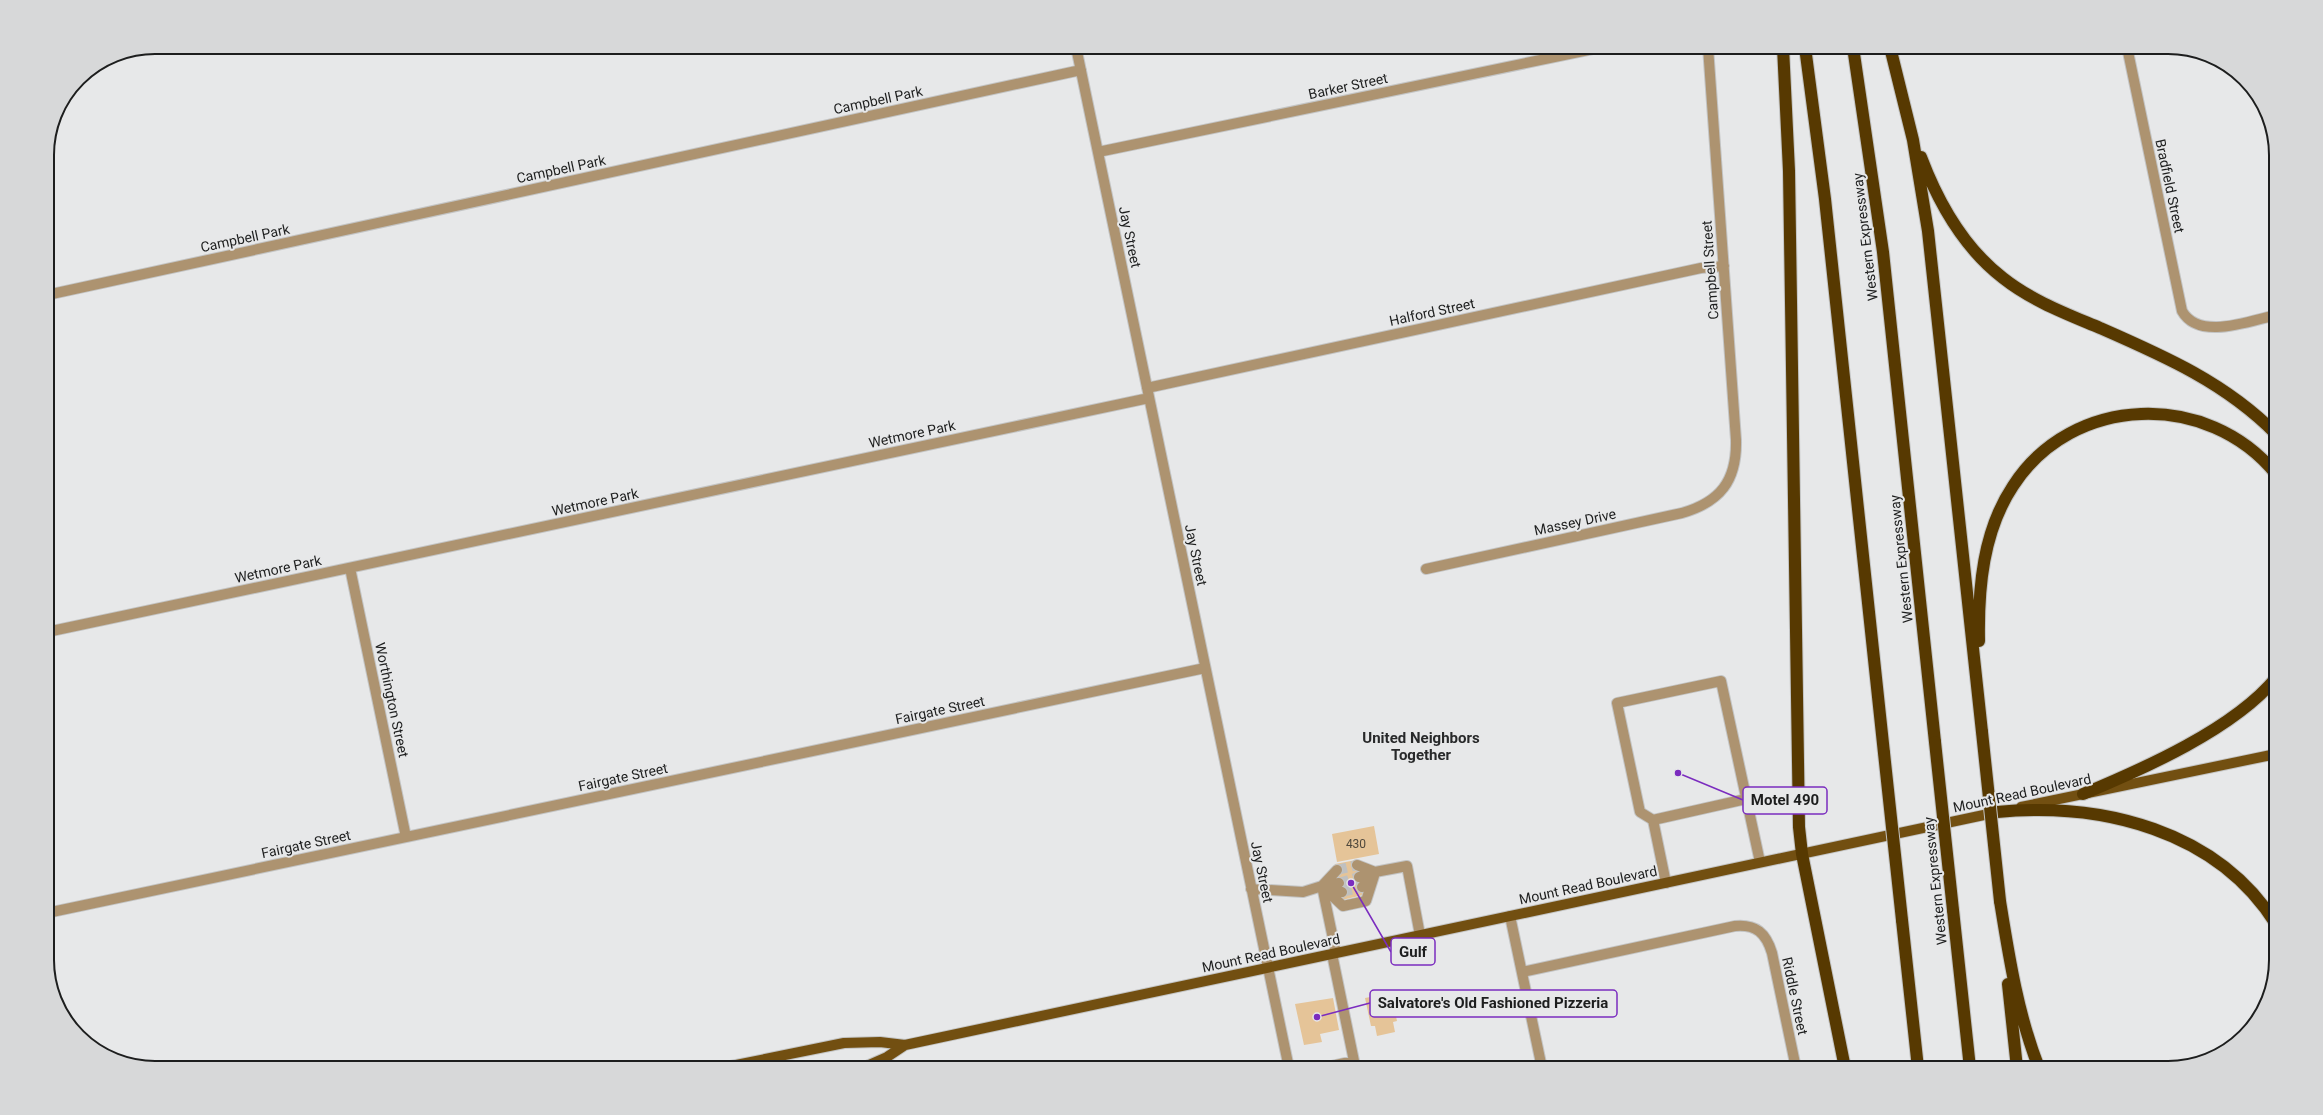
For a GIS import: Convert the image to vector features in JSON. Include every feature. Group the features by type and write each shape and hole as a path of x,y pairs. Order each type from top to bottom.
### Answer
{"highway":[{"path":"1783,54 1788,156 1799,820 1802,854 1844,1061"},
{"path":"1806,54 1826,199 1917,1061"},
{"name":"Western Expressway","path":"1854,54 1880,224 1969,1061"},
{"path":"1892,54 1907,114 1923,161 1945,207 1964,237 1994,271 2013,286 2046,304 2150,350 2200,375 2236,399 2269,428"},
{"path":"1907,114 1930,250 2016,1061"},
{"path":"1982,732 1979,634 1980,590 1985,556 1994,524 2002,504 2019,477 2038,456 2067,434 2100,420 2132,414 2162,414 2194,419 2220,429 2254,451 2269,467"},
{"path":"2082,794 2155,762 2244,708 2269,686"},
{"path":"1996,812 2035,809 2067,811 2120,820 2164,832 2207,853 2234,872 2260,900 2269,914"},
{"path":"2000,901 2017,992 2029,1041 2036,1061"}],"main road":[{"name":"Mount Read Boulevard","path":"755,1061 844,1043 880,1042 905,1045 1760,862 2269,755"},
{"name":"Mount Read Boulevard","path":"878,1061 905,1045"}],"street":[{"name":"Jay Street","path":"1078,54 1288,1061"},
{"name":"Barker Street","path":"1098,152 1569,54"},
{"name":"Campbell Street","path":"1709,54 1736,449 1733,470 1724,488"},
{"name":"Bradfield Street","path":"2128,54 2180,305 2185,317 2194,325 2215,327 2269,316"},
{"name":"Campbell Park","path":"54,293 1081,70"},
{"name":"Halford Street","path":"1148,393 1701,268 1724,266"},
{"name":"Wetmore Park","path":"54,631 350,568 1148,393"},
{"name":"Massey Drive","path":"1426,569 1682,513 1707,503 1724,488"},
{"name":"Worthington Street","path":"350,568 406,837"},
{"name":"Fairgate Street","path":"54,912 1206,668"},
{"path":"1746,799 1653,820 1640,812 1617,703 1721,681 1760,862"},
{"path":"1653,820 1666,883"},
{"path":"1357,865 1375,872"},
{"path":"1359,877 1375,872 1407,866 1420,935"},
{"path":"1322,886 1337,870"},
{"path":"1322,886 1343,906 1366,901 1375,872"},
{"path":"1362,888 1375,872"},
{"path":"1322,886 1354,1061"},
{"path":"1251,889 1303,892 1322,886 1341,887"},
{"path":"1510,916 1541,1061"},
{"name":"Riddle Street","path":"1522,972 1735,926 1749,926 1761,932 1768,941 1772,953 1795,1061"}],"building":[{"path":"1374,826 1379,854 1337,862 1332,834"},
{"path":"1356,860 1363,895 1342,900 1335,864"},
{"path":"1391,993 1397,1021 1393,1022 1395,1032 1377,1036 1375,1026 1371,1026 1365,998"},
{"path":"1333,998 1339,1030 1320,1034 1322,1042 1304,1045 1295,1004"}],"tunnel":[{"path":"1337,870 1357,865"},
{"path":"1339,883 1359,877"},
{"path":"1342,892 1362,887"}],"place":[{"name":"Motel 490","path":"1678,773"},
{"name":"Gulf","path":"1351,883"},
{"name":"Salvatore's Old Fashioned Pizzeria","path":"1317,1017"}],"district":[{"name":"United Neighbors Together","path":"1421,746"}]}
